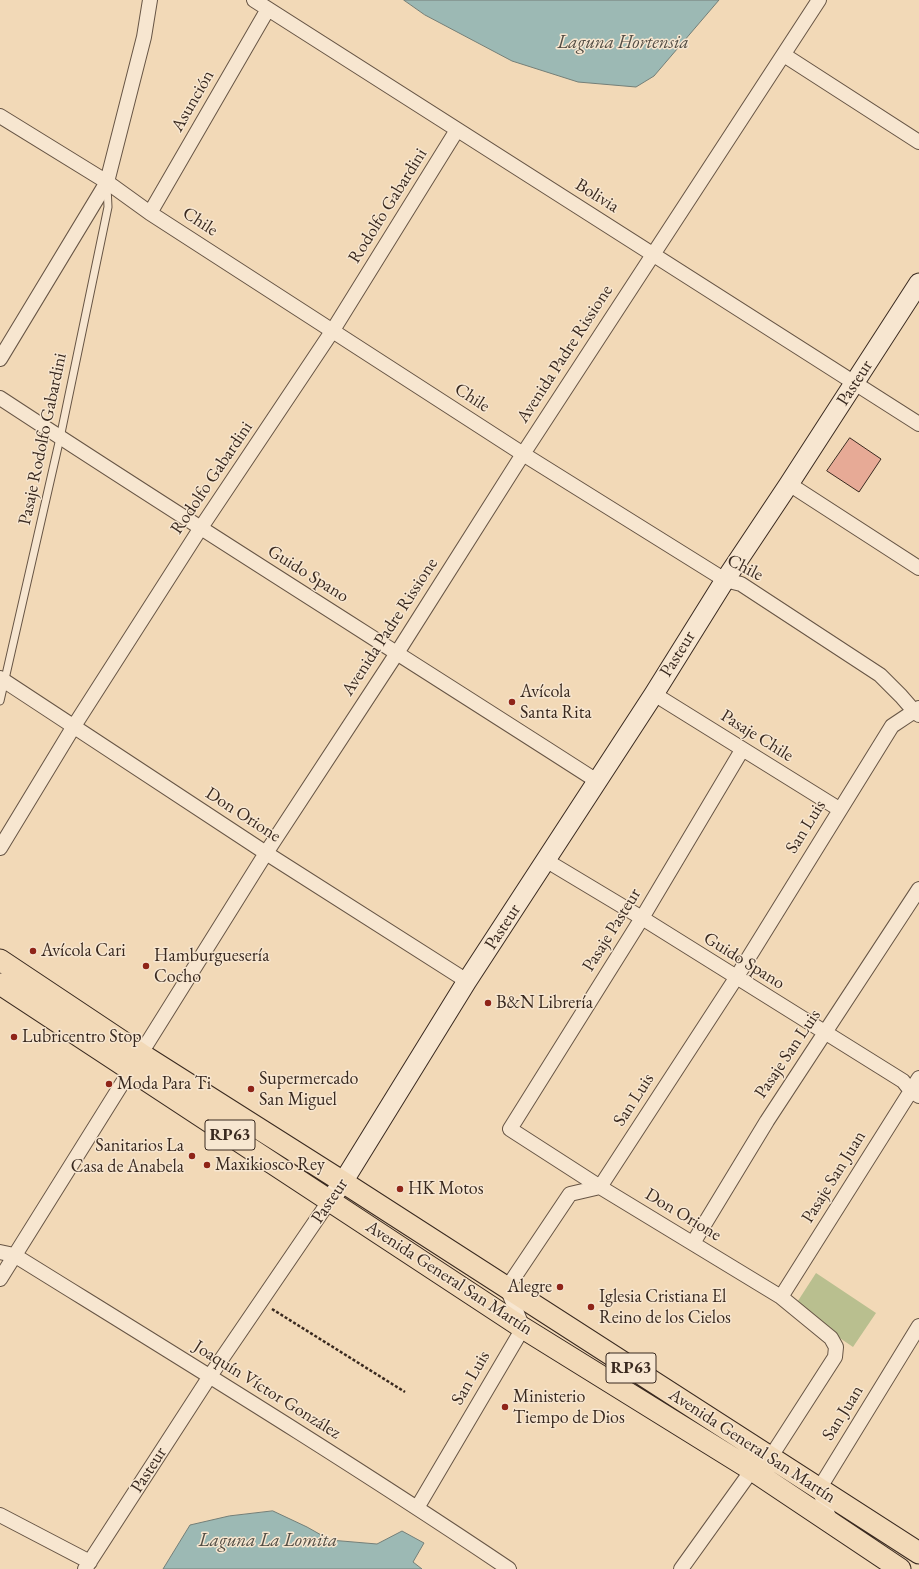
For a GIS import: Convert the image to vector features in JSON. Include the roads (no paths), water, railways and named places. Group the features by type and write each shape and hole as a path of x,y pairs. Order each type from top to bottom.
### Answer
{"main road":[{"name":"Avenida General San Martín","path":"0,960 136,1062 330,1200 523,1328 752,1470 900,1569"},
{"name":"Avenida General San Martín","path":"0,984 343,1182 919,1553"}],"street":[{"path":"0,359 106,182 144,37 150,0"},
{"name":"Bolivia","path":"254,0 919,424"},
{"name":"Avenida Padre Rissione","path":"0,1279 266,853 397,652 523,454 819,0"},
{"name":"Asunción","path":"150,213 268,9"},
{"path":"784,55 919,142"},
{"name":"Chile","path":"0,116 106,182 150,213 523,454 724,580 741,584 880,675 917,711"},
{"name":"Rodolfo Gabardini","path":"0,848 74,726 200,529 333,330 457,130"},
{"name":"Pasteur","path":"88,1565 210,1376 343,1182 467,981 547,861 654,694 724,580 789,484 919,283"},
{"name":"Guido Spano","path":"0,398 200,529 397,652 597,781"},
{"path":"789,484 919,568"},
{"name":"Don Orione","path":"2,679 266,853 467,981"},
{"name":"Pasaje Chile","path":"654,694 839,810"},
{"name":"San Luis","path":"600,1187 736,978 892,726 917,711"},
{"name":"Pasaje Pasteur","path":"510,1129 642,918 742,750"},
{"name":"Guido Spano","path":"547,861 642,918 825,1034 903,1081 915,1093"},
{"name":"Pasaje San Luis","path":"693,1243 767,1121 919,889"},
{"name":"Pasaje San Juan","path":"781,1296 915,1093 919,1078"},
{"name":"Don Orione","path":"510,1129 600,1187 781,1296 832,1338 836,1347 835,1357 770,1458"},
{"path":"523,1328 507,1288 570,1194 600,1187"},
{"name":"Joaquín Víctor González","path":"0,1252 14,1255 210,1376 417,1508 509,1569"},
{"name":"San Juan","path":"819,1489 919,1326"},
{"name":"San Luis","path":"417,1508 523,1328"},
{"path":"682,1569 752,1470 770,1458"},
{"path":"819,1489 831,1523"},
{"path":"0,1515 88,1565"}],"lane":[{"name":"Pasaje Rodolfo Gabardini","path":"0,701 2,679 60,438 108,207 106,182"}],"water":[{"name":"Laguna Hortensia","path":"404,0 719,0 654,76 636,87 578,82 512,61 425,15"},
{"name":"Laguna La Lomita","path":"273,1511 330,1540 377,1544 402,1531 424,1543 413,1562 422,1569 163,1569 190,1525 229,1516"}],"place":[{"name":"Avícola Santa Rita","path":"512,702"},
{"name":"Avícola Cari","path":"33,951"},
{"name":"Hamburguesería Cocho","path":"146,966"},
{"name":"B&N Librería","path":"488,1003"},
{"name":"Lubricentro Stop","path":"14,1037"},
{"name":"Moda Para Ti","path":"109,1084"},
{"name":"Supermercado San Miguel","path":"251,1089"},
{"name":"Sanitarios La Casa de Anabela","path":"192,1156"},
{"name":"Maxikiosco Rey","path":"207,1165"},
{"name":"HK Motos","path":"400,1189"},
{"name":"Alegre","path":"560,1287"},
{"name":"Iglesia Cristiana El Reino de los Cielos","path":"591,1307"},
{"name":"Ministerio Tiempo de Dios","path":"505,1407"}]}
